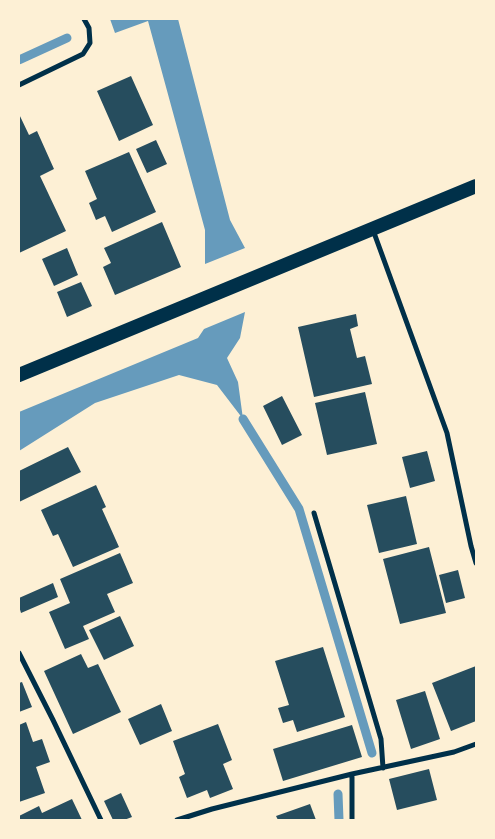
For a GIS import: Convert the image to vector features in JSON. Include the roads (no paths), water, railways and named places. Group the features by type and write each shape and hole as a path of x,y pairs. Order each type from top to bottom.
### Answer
{"highway":[{"path":"19,376 476,186"}],"street":[{"path":"19,86 83,54 90,43 89,28 84,19"},
{"path":"372,229 447,433 476,563"},
{"path":"314,513 381,739 383,768"},
{"path":"19,653 100,820"},
{"path":"177,820 212,809 352,774 454,752 476,744"},
{"path":"352,774 352,820"}],"water":[{"path":"110,19 178,19 230,220 245,248 205,264 205,230 148,21 115,33"},
{"path":"245,312 240,338 227,358 238,382 243,419 217,385 179,375 95,403 19,451 19,412 198,338 204,329"}],"waterway":[{"path":"19,60 67,38"},
{"path":"243,419 299,509 372,753"},
{"path":"338,794 339,820"}]}
